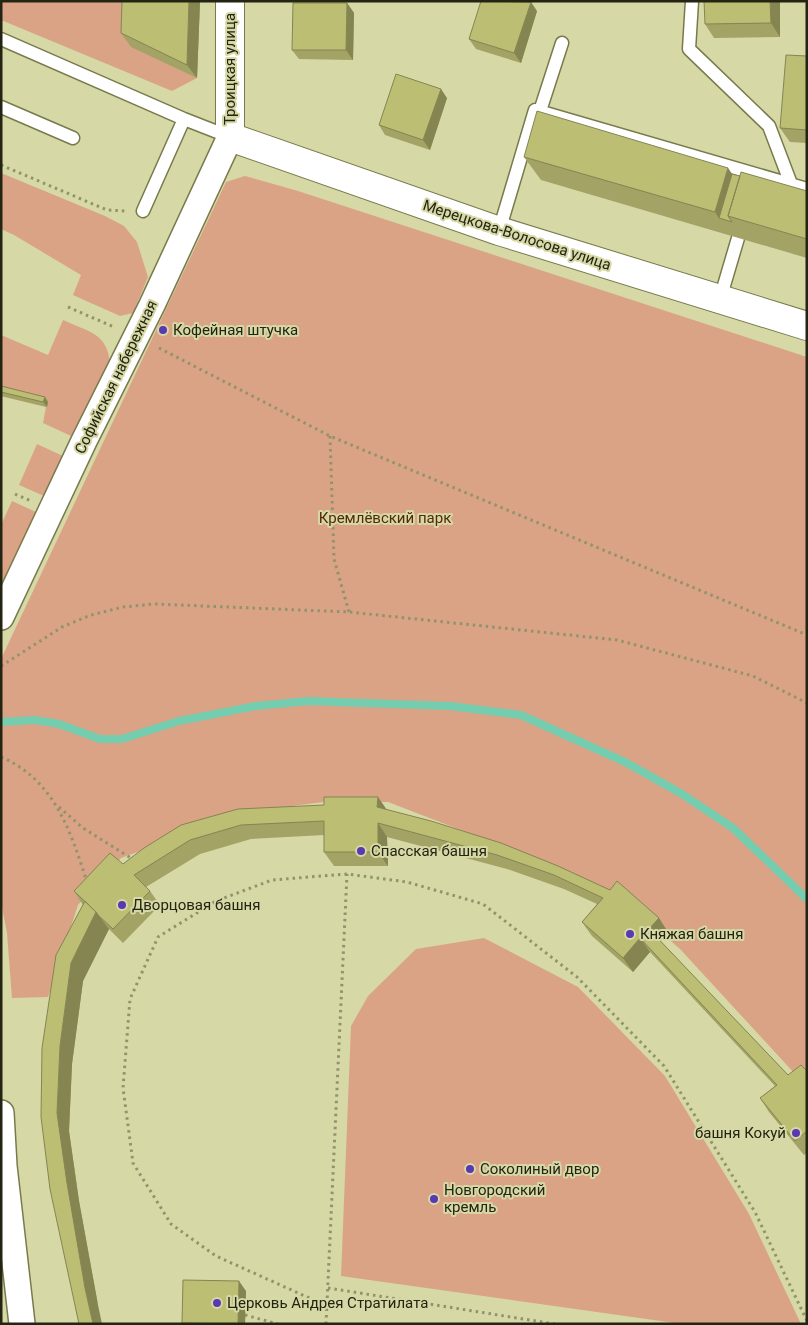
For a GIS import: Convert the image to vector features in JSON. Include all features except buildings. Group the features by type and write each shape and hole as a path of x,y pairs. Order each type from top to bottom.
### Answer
{"main road":[{"name":"Троицкая улица","path":"230,1 230,136"},
{"name":"Мерецкова-Волосова улица","path":"230,136 499,231 807,326"}],"street":[{"name":"Софийская набережная","path":"1,617 84,441 136,337 230,136"},
{"path":"1,1113 4,1166 22,1324"}],"lane":[{"path":"692,1 689,50 769,126 791,184"},
{"path":"1,39 230,136"},
{"path":"540,111 562,43"},
{"path":"1,106 73,138"},
{"path":"499,231 535,110 807,189"},
{"path":"143,211 184,118"},
{"path":"753,187 757,174"},
{"path":"720,299 738,238"}],"path":[{"path":"1,165 107,210 143,211"},
{"path":"68,307 136,337 330,436 807,635"},
{"path":"330,436 334,559 349,612"},
{"path":"1,666 62,627 91,615 123,607 155,604 349,612 617,640 753,676 807,703"},
{"path":"1,757 13,762 34,777 57,805 83,828 136,861"},
{"path":"57,805 74,843 86,879"},
{"path":"326,1324 347,874"},
{"path":"327,1306 216,1256 171,1224 133,1163 123,1088 130,999 158,937 216,901 272,880 347,874 407,882 483,904 577,977 664,1066 755,1212 807,1322"},
{"path":"328,1288 555,1324"},
{"path":"245,1315 278,1324"}],"green space":[{"path":"1,1 200,1 197,78 172,91 1,20"},
{"path":"1,173 105,216 124,226 137,242 148,277 133,313 120,316 73,295 81,275 1,229"},
{"name":"Кремлёвский парк","path":"245,176 298,191 807,357 807,1087 680,949 635,910 518,852 388,802 332,801 251,811 121,858 78,905 48,997 12,998 7,933 1,902 1,659 226,182"},
{"path":"63,320 95,334 105,345 110,363 71,436 43,423 46,407 1,396 1,335 48,355"},
{"path":"37,444 63,456 44,496 19,485"},
{"path":"12,501 36,512 1,587 1,525"},
{"path":"484,938 578,987 665,1076 749,1214 801,1324 682,1324 341,1276 351,1026 368,996 416,949"}],"waterway":[{"path":"1,722 35,720 59,724 100,739 122,739 179,721 256,706 308,701 450,706 521,715 627,763 682,794 733,828 807,899"}],"place":[{"name":"Кофейная штучка","path":"163,330"},
{"name":"Спасская башня","path":"361,851"},
{"name":"Дворцовая башня","path":"122,905"},
{"name":"Княжая башня","path":"630,934"},
{"name":"башня Кокуй","path":"796,1133"},
{"name":"Соколиный двор","path":"470,1169"},
{"name":"Новгородский кремль","path":"434,1199"},
{"name":"Церковь Андрея Стратилата","path":"217,1303"}]}
